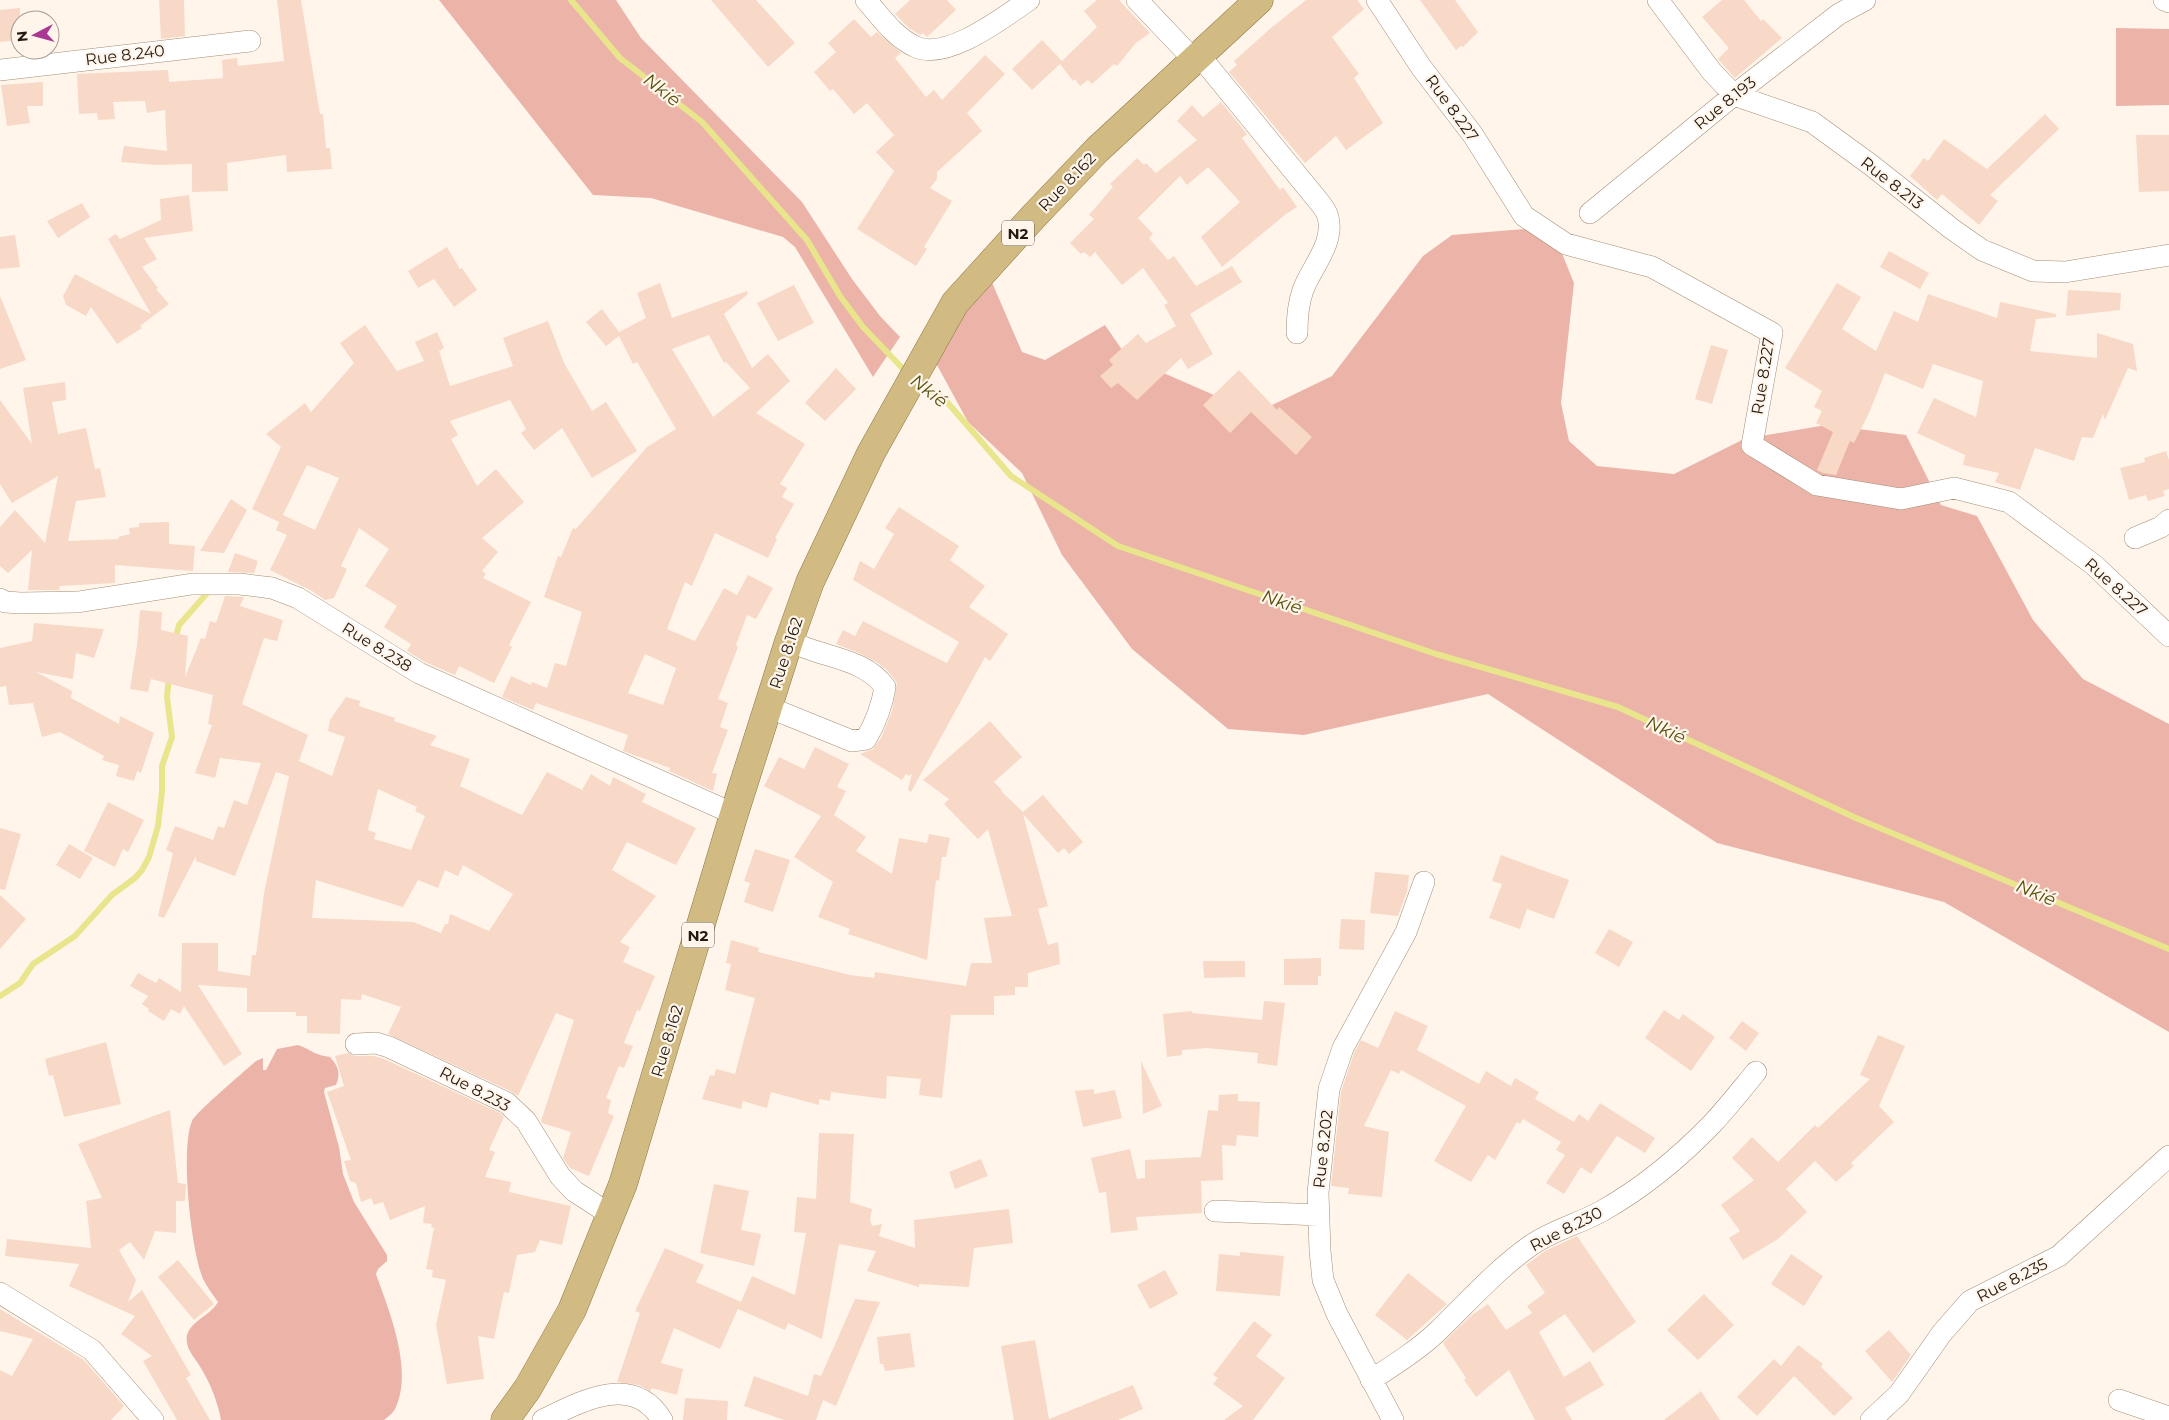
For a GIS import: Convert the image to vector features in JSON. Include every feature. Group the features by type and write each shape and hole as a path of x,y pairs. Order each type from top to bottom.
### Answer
{"highway":[{"name":"Rue 8.162","path":"505,1420 528,1388 572,1310 626,1175 734,814 789,641 810,582 871,453 956,303 1034,216 1097,150 1259,0"}],"street":[{"path":"866,0 892,31 917,48 933,49 960,42 983,32 1029,0"},
{"path":"1136,0 1196,57 1320,203 1328,216 1329,231 1323,251 1303,290 1298,312 1297,333"},
{"name":"Rue 8.227","path":"1377,0 1421,67 1473,135 1524,216 1566,244 1652,267 1772,333 1752,446 1817,485 1901,498 1954,488 2008,502 2094,565 2169,636"},
{"name":"Rue 8.213","path":"1658,0 1712,72 1734,95 1812,122 1871,165 1952,230 1982,250 2033,271 2065,272 2169,255"},
{"name":"Rue 8.193","path":"1590,213 1734,95 1839,14 1865,0"},
{"path":"2164,0 2169,2"},
{"name":"Rue 8.240","path":"0,70 250,41"},
{"path":"2135,538 2160,527 2169,520"},
{"name":"Rue 8.238","path":"0,599 5,602 21,603 78,602 192,584 240,584 272,588 298,598 419,673 734,814"},
{"path":"768,707 852,741 866,739 876,722 885,687 877,676 838,657 789,641"},
{"name":"Rue 8.202","path":"1394,1420 1337,1314 1323,1280 1318,1193 1329,1089 1343,1048 1406,932 1424,882"},
{"name":"Rue 8.233","path":"356,1044 376,1043 389,1047 507,1103 526,1121 560,1176 574,1191 611,1214"},
{"name":"Rue 8.230","path":"1371,1380 1403,1360 1437,1332 1483,1286 1530,1245 1563,1228 1601,1212 1672,1161 1712,1124 1756,1072"},
{"name":"Rue 8.235","path":"1871,1420 1899,1394 1942,1333 1970,1301 2059,1256 2169,1156"},
{"path":"1215,1211 1319,1215"},
{"path":"0,1293 92,1350 152,1420"},
{"path":"543,1420 599,1395 614,1393 636,1398 654,1408 662,1420"},
{"path":"2118,1400 2169,1417"}],"shaded area":[{"path":"439,0 616,0 641,38 802,202 852,279 880,316 900,337 873,377 795,247 783,237 651,198 593,195"},
{"path":"2116,28 2169,29 2169,105 2116,106"},
{"path":"1524,229 1559,246 1574,283 1561,403 1569,441 1597,466 1674,474 1744,439 1826,425 1906,435 1941,505 1977,516 2033,620 2083,679 2169,724 2169,1032 1944,902 1717,843 1488,694 1304,735 1228,729 1132,649 1062,555 1022,473 968,422 931,354 981,257 1022,352 1045,360 1105,325 1127,357 1230,402 1268,407 1332,376 1423,256 1452,235"},
{"path":"298,1045 317,1054 330,1057 337,1067 338,1077 336,1085 325,1088 324,1092 339,1147 343,1174 354,1202 387,1255 387,1261 378,1269 376,1274 398,1341 402,1377 400,1394 395,1409 384,1420 221,1420 211,1388 187,1344 189,1330 197,1321 211,1311 218,1302 203,1279 191,1224 188,1200 187,1153 192,1121 211,1101 256,1061 263,1058 263,1070 266,1070 277,1049"}],"building":[{"path":"159,0 184,0 185,36 161,39"},
{"path":"277,0 301,0 320,114 323,114 326,148 330,148 332,169 287,172 286,155 227,163 228,191 192,192 192,164 157,165 121,162 124,146 167,151 165,110 147,113 145,101 113,102 115,119 98,120 97,113 79,114 77,74 168,70 169,82 223,78 222,60 237,58 238,66 284,61"},
{"path":"711,0 756,0 795,43 768,67"},
{"path":"910,0 947,0 956,10 927,37 923,33 920,35 909,28 895,14"},
{"path":"1097,0 1119,0 1150,33 1136,43 1117,66 1114,64 1092,84 1088,80 1080,86 1075,79 1073,81 1060,64 1032,90 1012,69 1042,40 1062,61 1097,27 1084,11"},
{"path":"1306,0 1357,0 1364,9 1332,37 1359,74 1354,78 1383,123 1346,150 1336,136 1305,163 1229,72 1237,65 1234,61"},
{"path":"1420,0 1455,0 1478,32 1463,47 1461,46 1456,50"},
{"path":"1722,0 1744,0 1761,21 1763,19 1782,38 1735,78 1718,59 1729,48 1702,17"},
{"path":"20,8 20,10 10,10 10,41 0,42 0,10"},
{"path":"854,19 871,37 877,32 901,53 895,58 926,97 934,90 942,100 985,55 1005,74 967,113 982,131 937,172 937,179 930,188 952,201 924,247 927,249 916,266 857,229 894,171 876,152 894,135 867,103 854,114 833,89 830,91 814,72 836,52 828,43"},
{"path":"43,82 43,106 27,106 30,123 7,126 1,85"},
{"path":"1221,102 1247,134 1242,138 1280,190 1283,187 1297,207 1222,267 1201,237 1240,202 1208,167 1187,185 1180,176 1138,218 1153,234 1149,238 1168,260 1174,256 1196,286 1232,266 1242,282 1190,314 1213,354 1188,369 1181,358 1137,400 1118,383 1111,388 1100,376 1113,365 1109,360 1138,334 1146,343 1176,326 1164,305 1168,303 1143,268 1122,285 1095,252 1090,257 1084,252 1081,254 1070,243 1094,219 1089,215 1113,187 1110,184 1137,158 1144,165 1146,163 1156,173 1197,140 1177,121 1192,105 1203,117"},
{"path":"2045,114 2059,129 1990,195 1998,201 1979,225 1942,194 1937,200 1910,176 1924,158 1928,161 1944,139 1987,169"},
{"path":"2136,135 2169,135 2169,191 2139,192"},
{"path":"189,195 193,231 144,238 157,259 142,267 158,288 156,289 169,304 140,326 142,328 117,344 91,307 86,316 66,305 63,296 75,274 151,314 108,239 116,234 120,239 161,220 160,199"},
{"path":"82,203 90,217 58,238 47,221"},
{"path":"15,235 20,267 0,269 0,237"},
{"path":"447,247 460,269 462,268 477,290 454,307 434,279 418,288 408,271"},
{"path":"1889,251 1929,273 1920,289 1880,267"},
{"path":"660,283 672,318 747,291 748,294 724,314 752,368 768,354 790,381 756,413 805,444 780,484 787,488 782,497 794,504 775,538 777,539 768,558 715,533 692,586 685,582 667,629 695,641 724,588 737,595 748,575 773,588 756,619 747,615 736,645 738,647 718,699 728,703 720,727 728,730 712,773 717,774 713,791 669,771 670,768 623,751 628,735 536,703 533,710 502,697 511,676 531,685 532,682 547,688 555,663 566,666 582,612 544,597 558,556 561,557 573,528 576,529 647,447 676,429 637,362 633,364 619,336 606,346 586,322 602,309 619,332 646,318 637,293","holes":["709,335 724,363 726,362 750,388 713,417 672,349","645,654 676,668 663,705 628,693"]},
{"path":"1837,283 1861,297 1842,329 1876,351 1894,311 1918,322 1928,294 1997,318 2000,302 2056,314 2056,317 2036,319 2030,351 2097,358 2097,333 2133,344 2137,371 2128,368 2105,420 2103,414 2093,438 2082,437 2074,461 2035,448 2020,490 1995,482 1999,473 1963,465 1965,455 1917,433 1934,398 1976,417 1983,381 1933,364 1923,389 1885,373 1869,413 1854,443 1850,441 1836,475 1823,473 1817,470 1833,432 1816,423 1822,411 1814,407 1822,391 1785,368"},
{"path":"794,285 814,323 778,341 757,303"},
{"path":"2068,290 2121,293 2120,310 2066,316"},
{"path":"0,296 26,360 0,369"},
{"path":"548,321 564,363 592,411 606,402 637,451 592,478 562,428 534,450 521,433 526,429 510,400 450,421 458,435 451,439 477,486 496,469 524,502 482,538 498,552 482,571 486,574 483,578 531,602 509,645 512,647 494,683 459,666 455,675 425,662 407,651 411,644 384,627 397,606 365,586 389,549 359,528 341,566 347,569 334,598 325,600 312,591 270,570 287,535 276,530 279,522 252,509 281,447 266,434 305,403 311,412 354,363 340,343 365,325 397,371 424,361 415,342 437,332 444,348 439,351 450,386 513,366 503,338","holes":["307,465 339,478 315,530 283,515"]},
{"path":"1711,345 1728,350 1712,404 1695,399"},
{"path":"836,368 856,389 825,421 805,403"},
{"path":"1239,370 1277,410 1279,407 1312,437 1296,455 1251,412 1230,433 1203,405"},
{"path":"65,382 66,400 52,402 58,434 86,428 95,469 100,468 106,497 76,501 68,541 119,539 118,537 130,534 129,528 139,527 139,523 169,522 169,544 195,546 193,571 115,565 115,583 60,586 59,590 28,590 32,550 8,573 0,566 0,527 15,510 45,543 58,476 12,503 0,484 0,400 32,444 23,388"},
{"path":"2166,451 2169,460 2169,489 2163,491 2165,496 2148,501 2146,495 2129,500 2120,468 2145,462 2144,458"},
{"path":"231,499 247,510 224,553 200,551"},
{"path":"899,507 959,546 950,560 985,586 969,607 1008,634 990,661 985,657 911,792 908,790 912,773 909,776 906,774 902,780 860,754 873,749 881,738 892,711 897,683 888,671 878,663 836,644 843,630 855,636 863,621 947,663 959,642 853,580 860,561 874,569 894,534 885,528"},
{"path":"235,553 258,561 254,573 228,572"},
{"path":"225,596 244,597 240,606 283,620 277,641 264,638 242,704 308,735 299,761 332,776 345,737 328,731 330,720 346,697 360,701 359,706 395,718 394,721 437,736 430,745 470,759 460,786 522,815 547,772 582,790 591,774 610,786 613,777 646,794 642,802 696,828 676,865 627,842 612,870 656,896 620,942 630,947 623,962 655,976 640,1011 637,1010 624,1043 633,1046 624,1068 619,1066 606,1098 611,1100 608,1113 614,1116 589,1176 570,1168 563,1158 571,1132 542,1123 541,1121 574,1020 556,1013 518,1096 388,1034 401,1007 362,994 361,1000 341,999 340,1034 307,1033 307,1016 296,1016 296,1012 247,1012 247,988 198,985 242,1054 224,1066 184,1006 180,1014 171,1009 164,1021 148,1011 149,1009 142,1004 148,996 130,986 138,973 156,983 159,978 181,992 182,943 218,943 218,971 250,976 252,955 256,955 264,893 289,776 276,772 235,876 196,861 196,856 164,918 158,916 173,853 166,850 175,826 213,840 218,826 224,828 234,800 247,805 261,763 220,758 215,778 195,773 212,725 208,724 213,695 151,679 148,692 130,689 140,610 162,612 161,630 188,636 185,677 201,638 205,639 210,621 216,623","holes":["378,789 417,807 415,811 425,816 411,850 374,839 376,833 368,830","463,865 513,894 489,931 450,914 448,924 445,924 441,933 413,922 312,918 316,880 403,907 418,880 438,888 445,870 458,876"]},
{"path":"34,623 104,629 94,658 76,653 73,679 36,672 72,691 71,698 119,724 120,716 154,733 141,773 137,771 134,781 116,776 119,765 102,760 104,756 60,732 42,737 33,703 9,705 6,686 0,687 0,648 32,641"},
{"path":"990,721 1022,757 994,782 1023,812 1043,795 1083,842 1069,854 1064,848 1058,853 1023,814 1048,906 1038,909 1048,945 1058,942 1060,964 1028,973 1028,987 1015,987 1015,995 994,996 994,1015 951,1015 942,1098 919,1095 921,1079 887,1076 886,1099 831,1092 830,1101 819,1099 819,1105 771,1092 767,1108 743,1101 741,1109 702,1099 710,1075 714,1076 716,1069 735,1074 755,998 725,990 731,964 726,963 731,940 759,948 758,952 850,975 874,978 875,972 966,986 971,963 992,963 984,918 1012,916 988,829 978,839 944,804 949,799 923,780"},
{"path":"815,747 849,764 837,787 846,791 834,815 866,837 856,851 892,874 899,838 927,843 929,834 950,838 946,857 942,857 939,881 936,880 927,960 848,934 850,929 818,917 833,882 794,857 821,816 764,786 779,757 804,769"},
{"path":"108,802 144,820 128,852 123,849 115,867 84,851"},
{"path":"0,828 21,834 5,890 0,889"},
{"path":"69,844 93,858 80,879 56,865"},
{"path":"755,849 790,860 773,912 744,902 750,883 744,881"},
{"path":"1501,855 1569,880 1554,919 1527,909 1520,929 1489,918 1502,884 1492,881"},
{"path":"1375,872 1409,875 1407,892 1398,916 1370,913"},
{"path":"0,895 26,919 0,949"},
{"path":"1341,919 1365,920 1364,950 1339,949"},
{"path":"1609,929 1633,942 1619,967 1595,953"},
{"path":"1321,958 1321,976 1318,976 1318,985 1284,985 1284,959"},
{"path":"1203,961 1245,961 1245,977 1204,978"},
{"path":"1264,1001 1285,1003 1277,1066 1257,1063 1258,1053 1207,1048 1182,1050 1182,1055 1167,1057 1163,1014 1192,1011 1192,1013 1262,1020"},
{"path":"1664,1010 1679,1020 1683,1014 1715,1037 1691,1071 1645,1038"},
{"path":"1395,1011 1428,1026 1417,1050 1479,1084 1486,1071 1511,1086 1515,1078 1539,1092 1535,1099 1574,1122 1579,1114 1588,1121 1600,1103 1655,1138 1645,1153 1617,1136 1591,1174 1581,1167 1564,1194 1546,1183 1565,1155 1556,1150 1561,1142 1523,1119 1520,1124 1517,1122 1495,1160 1488,1155 1471,1182 1434,1161 1466,1106 1401,1070 1399,1074 1391,1070 1364,1126 1389,1132 1382,1197 1348,1194 1349,1188 1331,1186 1341,1092 1354,1053 1361,1040 1378,1048"},
{"path":"1742,1021 1759,1033 1746,1051 1729,1038"},
{"path":"1878,1035 1905,1046 1879,1106 1894,1122 1851,1163 1854,1166 1836,1182 1815,1161 1786,1189 1807,1212 1778,1239 1743,1260 1729,1238 1740,1231 1721,1205 1754,1180 1732,1158 1752,1137 1778,1162 1815,1125 1818,1128 1870,1079 1860,1075"},
{"path":"106,1042 121,1104 64,1117 53,1075 49,1076 45,1059"},
{"path":"348,1053 356,1056 374,1056 384,1059 500,1113 504,1117 489,1150 495,1152 485,1177 511,1182 509,1192 571,1206 562,1245 540,1240 535,1252 517,1255 509,1293 504,1292 494,1339 478,1336 484,1379 447,1384 436,1325 446,1280 432,1277 433,1270 426,1269 434,1228 431,1227 432,1224 423,1223 425,1206 390,1220 383,1202 374,1205 371,1198 361,1202 356,1183 350,1181 344,1161 351,1160 327,1092 344,1086 335,1056"},
{"path":"1141,1061 1162,1106 1143,1114"},
{"path":"1094,1089 1094,1094 1115,1090 1122,1118 1083,1127 1075,1091"},
{"path":"1238,1094 1238,1101 1260,1102 1258,1137 1237,1135 1236,1146 1222,1145 1223,1180 1201,1181 1202,1213 1136,1217 1138,1230 1111,1233 1106,1192 1099,1193 1091,1158 1130,1149 1137,1179 1145,1178 1145,1160 1201,1157 1208,1110 1218,1111 1219,1095"},
{"path":"170,1110 178,1183 186,1184 185,1201 176,1201 176,1233 155,1231 144,1260 130,1242 119,1250 136,1280 128,1302 142,1290 191,1375 186,1378 210,1420 177,1420 143,1361 152,1356 121,1334 135,1316 69,1286 79,1264 5,1256 7,1239 91,1248 86,1201 102,1198 78,1144"},
{"path":"819,1133 854,1134 850,1202 872,1209 870,1219 872,1226 882,1224 879,1236 915,1248 914,1220 1009,1209 1013,1243 974,1248 969,1287 919,1284 919,1287 867,1271 876,1251 839,1244 822,1339 788,1323 785,1330 738,1309 752,1276 795,1295 806,1233 794,1232 797,1197 816,1199"},
{"path":"981,1159 988,1176 955,1189 949,1172"},
{"path":"714,1184 749,1191 741,1230 761,1234 754,1266 700,1253"},
{"path":"1577,1236 1636,1322 1593,1353 1565,1314 1539,1332 1564,1377 1590,1361 1604,1385 1565,1408 1572,1420 1535,1420 1509,1370 1476,1397 1443,1343 1472,1315 1488,1304 1506,1330 1532,1313 1527,1306 1545,1293 1526,1265 1545,1251"},
{"path":"665,1248 704,1265 696,1282 741,1302 720,1349 674,1328 661,1363 683,1369 677,1395 652,1388 650,1391 639,1385 617,1382 640,1313 635,1311"},
{"path":"1240,1252 1284,1256 1280,1296 1216,1291 1219,1254 1240,1256"},
{"path":"1791,1254 1823,1276 1804,1306 1771,1284"},
{"path":"178,1260 214,1304 194,1320 158,1277"},
{"path":"1165,1270 1178,1294 1150,1309 1137,1285"},
{"path":"1408,1273 1447,1304 1407,1340 1375,1315"},
{"path":"1704,1294 1734,1325 1698,1360 1667,1330"},
{"path":"855,1299 880,1302 836,1406 823,1400 816,1420 784,1420 744,1406 754,1376 808,1396 814,1374 821,1376"},
{"path":"0,1309 84,1360 124,1406 111,1420 0,1420 0,1370 12,1376 33,1339 0,1331"},
{"path":"1254,1321 1272,1335 1256,1356 1285,1378 1253,1420 1224,1420 1243,1406 1213,1384 1218,1378 1213,1375"},
{"path":"1889,1330 1911,1355 1892,1382 1865,1351"},
{"path":"910,1333 915,1367 885,1371 883,1364 880,1364 877,1337"},
{"path":"1035,1340 1049,1419 1133,1385 1143,1409 1118,1420 1014,1420 1001,1346"},
{"path":"1798,1345 1823,1364 1821,1367 1853,1398 1834,1416 1794,1376 1757,1416 1737,1397 1774,1359 1781,1366"},
{"path":"1701,1391 1720,1420 1664,1420"},
{"path":"685,1398 728,1401 727,1420 683,1420"}],"waterway":[{"name":"Nkié","path":"571,0 620,58 702,122 807,240 840,296 863,327 908,374"},
{"name":"Nkié","path":"918,381 947,402 1011,476 1118,546 1436,654 1618,707 1856,818 2169,949"},
{"path":"175,640 179,625 209,591"},
{"path":"0,996 20,983 33,964 75,936 112,895 135,878 149,857 158,826 162,791 162,766 172,737 167,697 169,677"}]}
